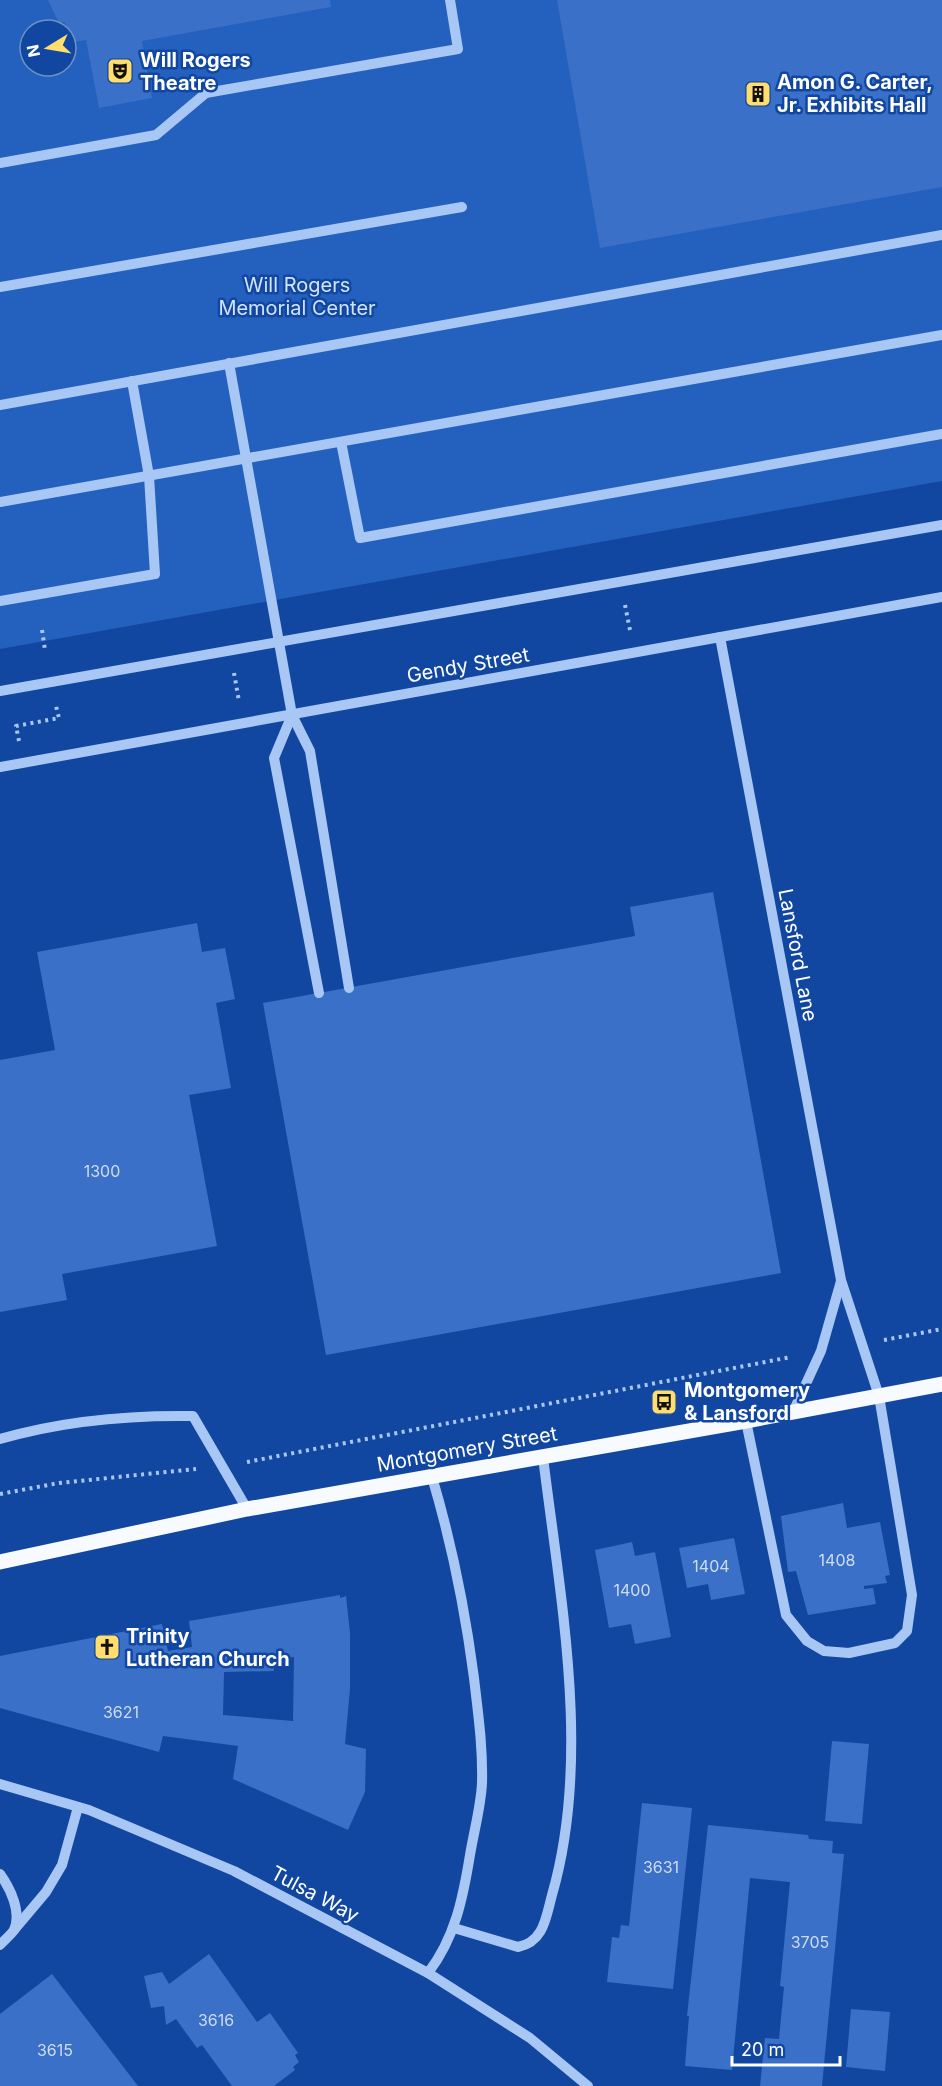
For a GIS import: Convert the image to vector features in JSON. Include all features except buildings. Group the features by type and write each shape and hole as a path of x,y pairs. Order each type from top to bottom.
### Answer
{"main road":[{"name":"Montgomery Street","path":"0,1562 246,1509 942,1384"}],"street":[{"path":"0,163 156,135 206,93 458,49 450,0"},
{"path":"0,287 462,207"},
{"path":"0,405 942,235"},
{"path":"0,502 942,335"},
{"path":"229,363 277,642 292,715 310,751 349,988"},
{"path":"0,602 155,574 149,476 132,381"},
{"path":"341,442 360,538 942,434"},
{"path":"0,691 942,525"},
{"name":"Gendy Street","path":"0,767 942,597"},
{"name":"Lansford Lane","path":"720,637 841,1280 879,1396 912,1595 907,1631 895,1643 849,1653 824,1651 807,1641 786,1615 746,1421"},
{"path":"292,715 274,758 319,993"},
{"name":"Lansford Lane","path":"793,1412 821,1351 841,1280"},
{"path":"0,1439 86,1422 143,1416 193,1416 246,1509"},
{"path":"454,1928 518,1947 527,1946 537,1939 543,1928 557,1880 567,1829 570,1711 543,1457"},
{"path":"428,1973 442,1955 454,1928 464,1890 482,1784 480,1730 453,1551 432,1477"},
{"name":"Tulsa Way","path":"0,1784 78,1807 234,1871 428,1973 530,2038 588,2086"},
{"path":"0,1945 46,1892 62,1865 78,1807"},
{"path":"0,1874 10,1890 16,1910 14,1930"}],"path":[{"path":"624,601 631,636"},
{"path":"42,630 45,650"},
{"path":"233,669 239,702"},
{"path":"19,745 16,726 59,718 55,700"},
{"path":"861,1344 942,1329"},
{"path":"0,1494 59,1483 222,1467 821,1351"}],"green space":[{"name":"Will Rogers Memorial Center","path":"0,0 942,0 942,481 0,649"}],"place":[{"name":"Will Rogers Theatre","path":"120,71"},
{"name":"Amon G. Carter, Jr. Exhibits Hall","path":"758,94"},
{"name":"Montgomery & Lansford","path":"664,1402"},
{"name":"Trinity Lutheran Church","path":"107,1647"}]}
